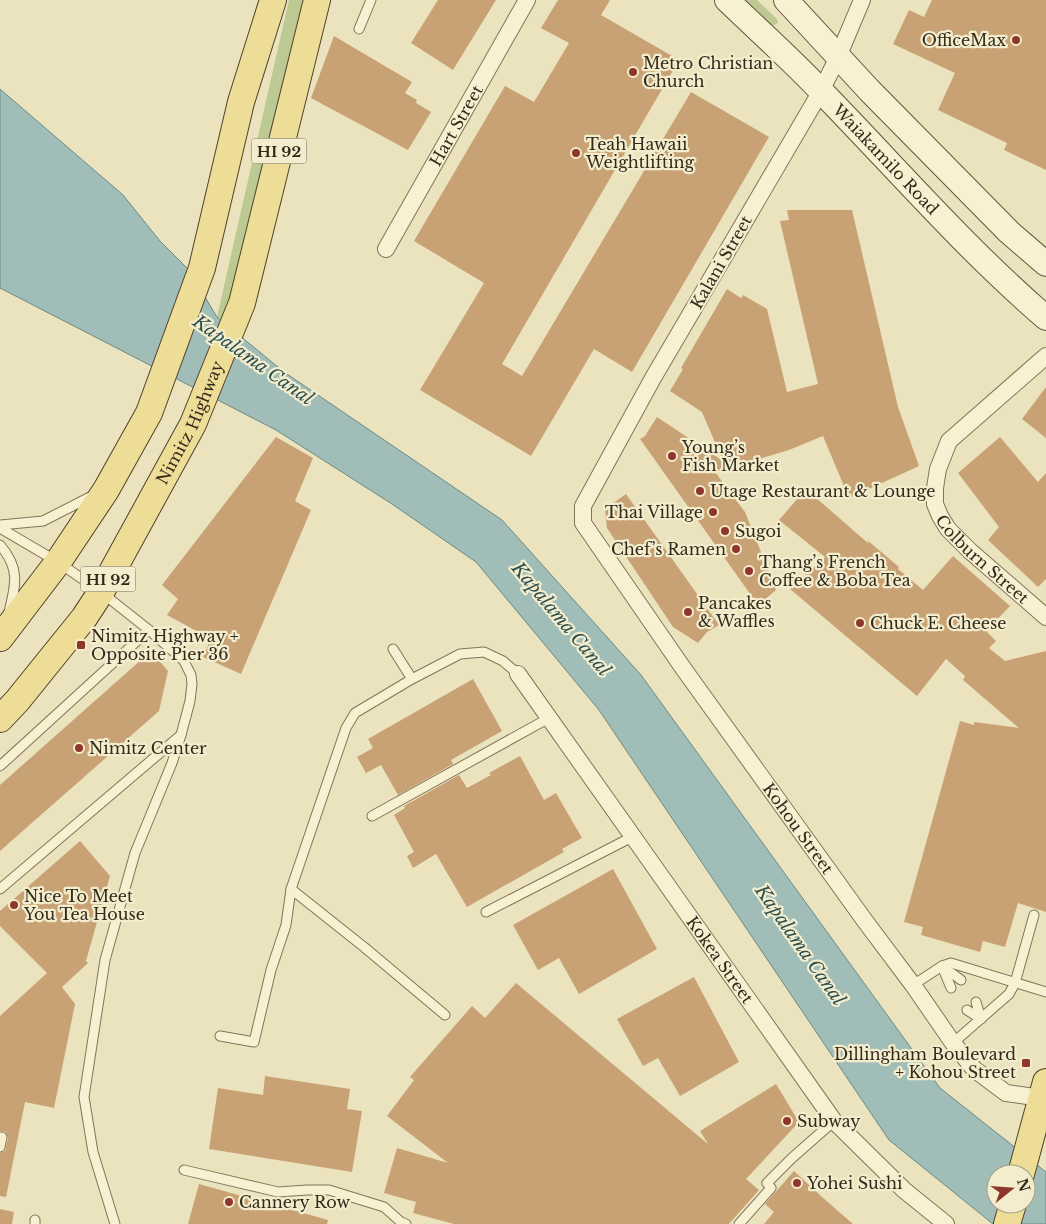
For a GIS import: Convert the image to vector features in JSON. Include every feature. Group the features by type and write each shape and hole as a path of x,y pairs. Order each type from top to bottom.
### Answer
{"main road":[{"name":"HI 92","path":"0,638 58,562 106,490 149,413 202,268 241,102 273,0"},
{"name":"Nimitz Highway","path":"0,719 17,701 84,618 101,592 192,424 242,303 317,0"},
{"name":"Waiakamilo Road","path":"727,0 821,91 946,224 1046,318"},
{"path":"786,0 838,58 1009,232 1046,264"},
{"path":"1024,1164 1044,1090"}],"street":[{"name":"Hart Street","path":"386,249 527,0"},
{"name":"Kalani Street","path":"583,523 583,506 653,378 821,91 838,58 862,0"},
{"name":"Colburn Street","path":"1046,356 949,441 938,469 935,488 935,504 948,529 970,551 1046,617"},
{"name":"Kohou Street","path":"583,523 689,676 953,1043 974,1069 1006,1093 1044,1090"},
{"name":"Kokea Street","path":"518,674 834,1121 904,1190 946,1224"}],"lane":[{"path":"359,29 370,0"},
{"path":"0,525 43,521 106,490"},
{"path":"0,528 58,562 101,592 184,661 191,675 190,701 181,735 172,763 136,853 105,960 84,1097 93,1152 115,1224"},
{"path":"0,545 8,554 14,567 16,587 7,620 0,632"},
{"path":"0,766 149,630"},
{"path":"393,649 412,678"},
{"path":"220,1036 254,1042 271,970 286,925 291,890 346,728 355,713 412,678 460,654 484,652 503,661 518,674"},
{"path":"372,816 549,718"},
{"path":"0,889 181,735"},
{"path":"486,912 634,836"},
{"path":"291,890 364,947 445,1016"},
{"path":"953,1043 1009,994 1015,982 1034,915"},
{"path":"913,985 942,966 951,963 1046,992"},
{"path":"942,966 961,980"},
{"path":"942,966 951,988"},
{"path":"976,1002 981,1019"},
{"path":"967,1010 981,1019"},
{"path":"740,1224 771,1188 767,1183 834,1121"},
{"path":"0,1137 2,1137 0,1147"},
{"path":"184,1170 278,1192 330,1190 384,1206 401,1222 406,1224"}],"green space":[{"path":"289,0 310,0 233,330 217,317"},
{"path":"738,0 757,0 777,19 778,23 770,27"}],"water":[{"name":"Kapalama Canal","path":"0,89 123,195 160,241 188,269 217,317 284,372 502,520 641,675 940,1088 1036,1164 986,1164 986,1214 1036,1214 1036,1164 1046,1172 1046,1224 993,1224 889,1140 599,710 476,562 392,504 276,430 0,288"}],"building":[{"path":"438,0 496,0 453,70 411,43"},
{"path":"558,0 610,0 601,15 679,60 502,364 522,376 691,92 769,137 632,372 594,349 531,456 420,390 484,283 414,241 505,86 534,102 569,43 541,28"},
{"path":"932,0 1046,0 1046,170 1004,150 1007,143 938,110 955,73 893,44 909,10 924,17"},
{"path":"334,36 412,82 405,93 417,100 416,103 431,112 408,150 311,98"},
{"path":"787,210 852,210 898,407 919,466 849,498 823,436 789,450 715,472 745,512 776,590 758,605 640,439 645,436 657,417 723,461 702,412 670,391 683,369 681,368 727,289 741,298 743,295 767,309 787,392 818,384 780,221 789,220"},
{"path":"1046,387 1046,438 1022,419"},
{"path":"276,437 313,458 295,501 311,510 241,674 203,657 211,639 167,615 178,599 162,585"},
{"path":"1000,437 1038,482 1046,473 1046,579 1038,587 988,540 999,527 958,473"},
{"path":"806,489 869,544 867,540 899,567 898,569 923,590 953,556 1010,606 986,631 996,641 989,648 1005,661 1046,651 1046,912 1018,903 1005,947 983,941 980,952 921,935 923,927 904,922 960,721 974,725 974,722 1019,728 963,680 965,676 946,659 917,696 790,589 825,557 779,520"},
{"path":"626,494 719,625 707,632 698,643 673,627 607,528 605,509"},
{"name":"Nimitz Center","path":"151,651 168,671 159,711 0,851 0,785"},
{"path":"473,679 502,731 451,760 453,764 398,795 381,765 366,773 357,757 373,748 368,739"},
{"path":"520,756 544,800 556,793 582,838 562,849 564,852 467,907 436,854 413,868 407,856 414,852 394,815 405,808 404,806 459,775 467,788"},
{"path":"80,841 110,876 86,961 88,963 62,987 75,1004 54,1108 25,1102 6,1197 0,1196 0,1153 5,1151 8,1138 6,1132 0,1131 0,1016 47,973 0,926 0,911"},
{"path":"613,869 657,949 579,994 559,958 538,970 513,925"},
{"path":"694,977 739,1062 680,1096 658,1058 643,1066 617,1019"},
{"path":"516,983 708,1144 700,1131 776,1084 799,1122 746,1179 759,1190 729,1224 454,1224 413,1213 416,1202 384,1193 397,1148 448,1163 387,1116 414,1080 410,1077 472,1006 485,1018"},
{"path":"265,1076 350,1089 347,1109 362,1111 352,1172 209,1149 218,1088 263,1095"},
{"path":"794,1171 853,1224 764,1224 774,1212 765,1204"},
{"name":"Cannery Row","path":"199,1184 328,1220 327,1224 188,1224"},
{"path":"0,1209 14,1212 12,1224 0,1224"}],"place":[{"name":"OfficeMax","path":"1016,40"},
{"name":"Metro Christian Church","path":"633,72"},
{"name":"Teah Hawaii Weightlifting","path":"576,153"},
{"name":"Young’s Fish Market","path":"672,456"},
{"name":"Utage Restaurant & Lounge","path":"700,491"},
{"name":"Thai Village","path":"713,512"},
{"name":"Sugoi","path":"725,531"},
{"name":"Chef’s Ramen","path":"736,549"},
{"name":"Thang’s French Coffee & Boba Tea","path":"749,571"},
{"name":"Pancakes & Waffles","path":"688,612"},
{"name":"Chuck E. Cheese","path":"860,623"},
{"name":"Nimitz Highway + Opposite Pier 36","path":"81,645"},
{"name":"Nimitz Center","path":"79,748"},
{"name":"Nice To Meet You Tea House","path":"14,905"},
{"name":"Dillingham Boulevard + Kohou Street","path":"1026,1063"},
{"name":"Subway","path":"787,1121"},
{"name":"Yohei Sushi","path":"797,1183"},
{"name":"Cannery Row","path":"229,1202"}]}
